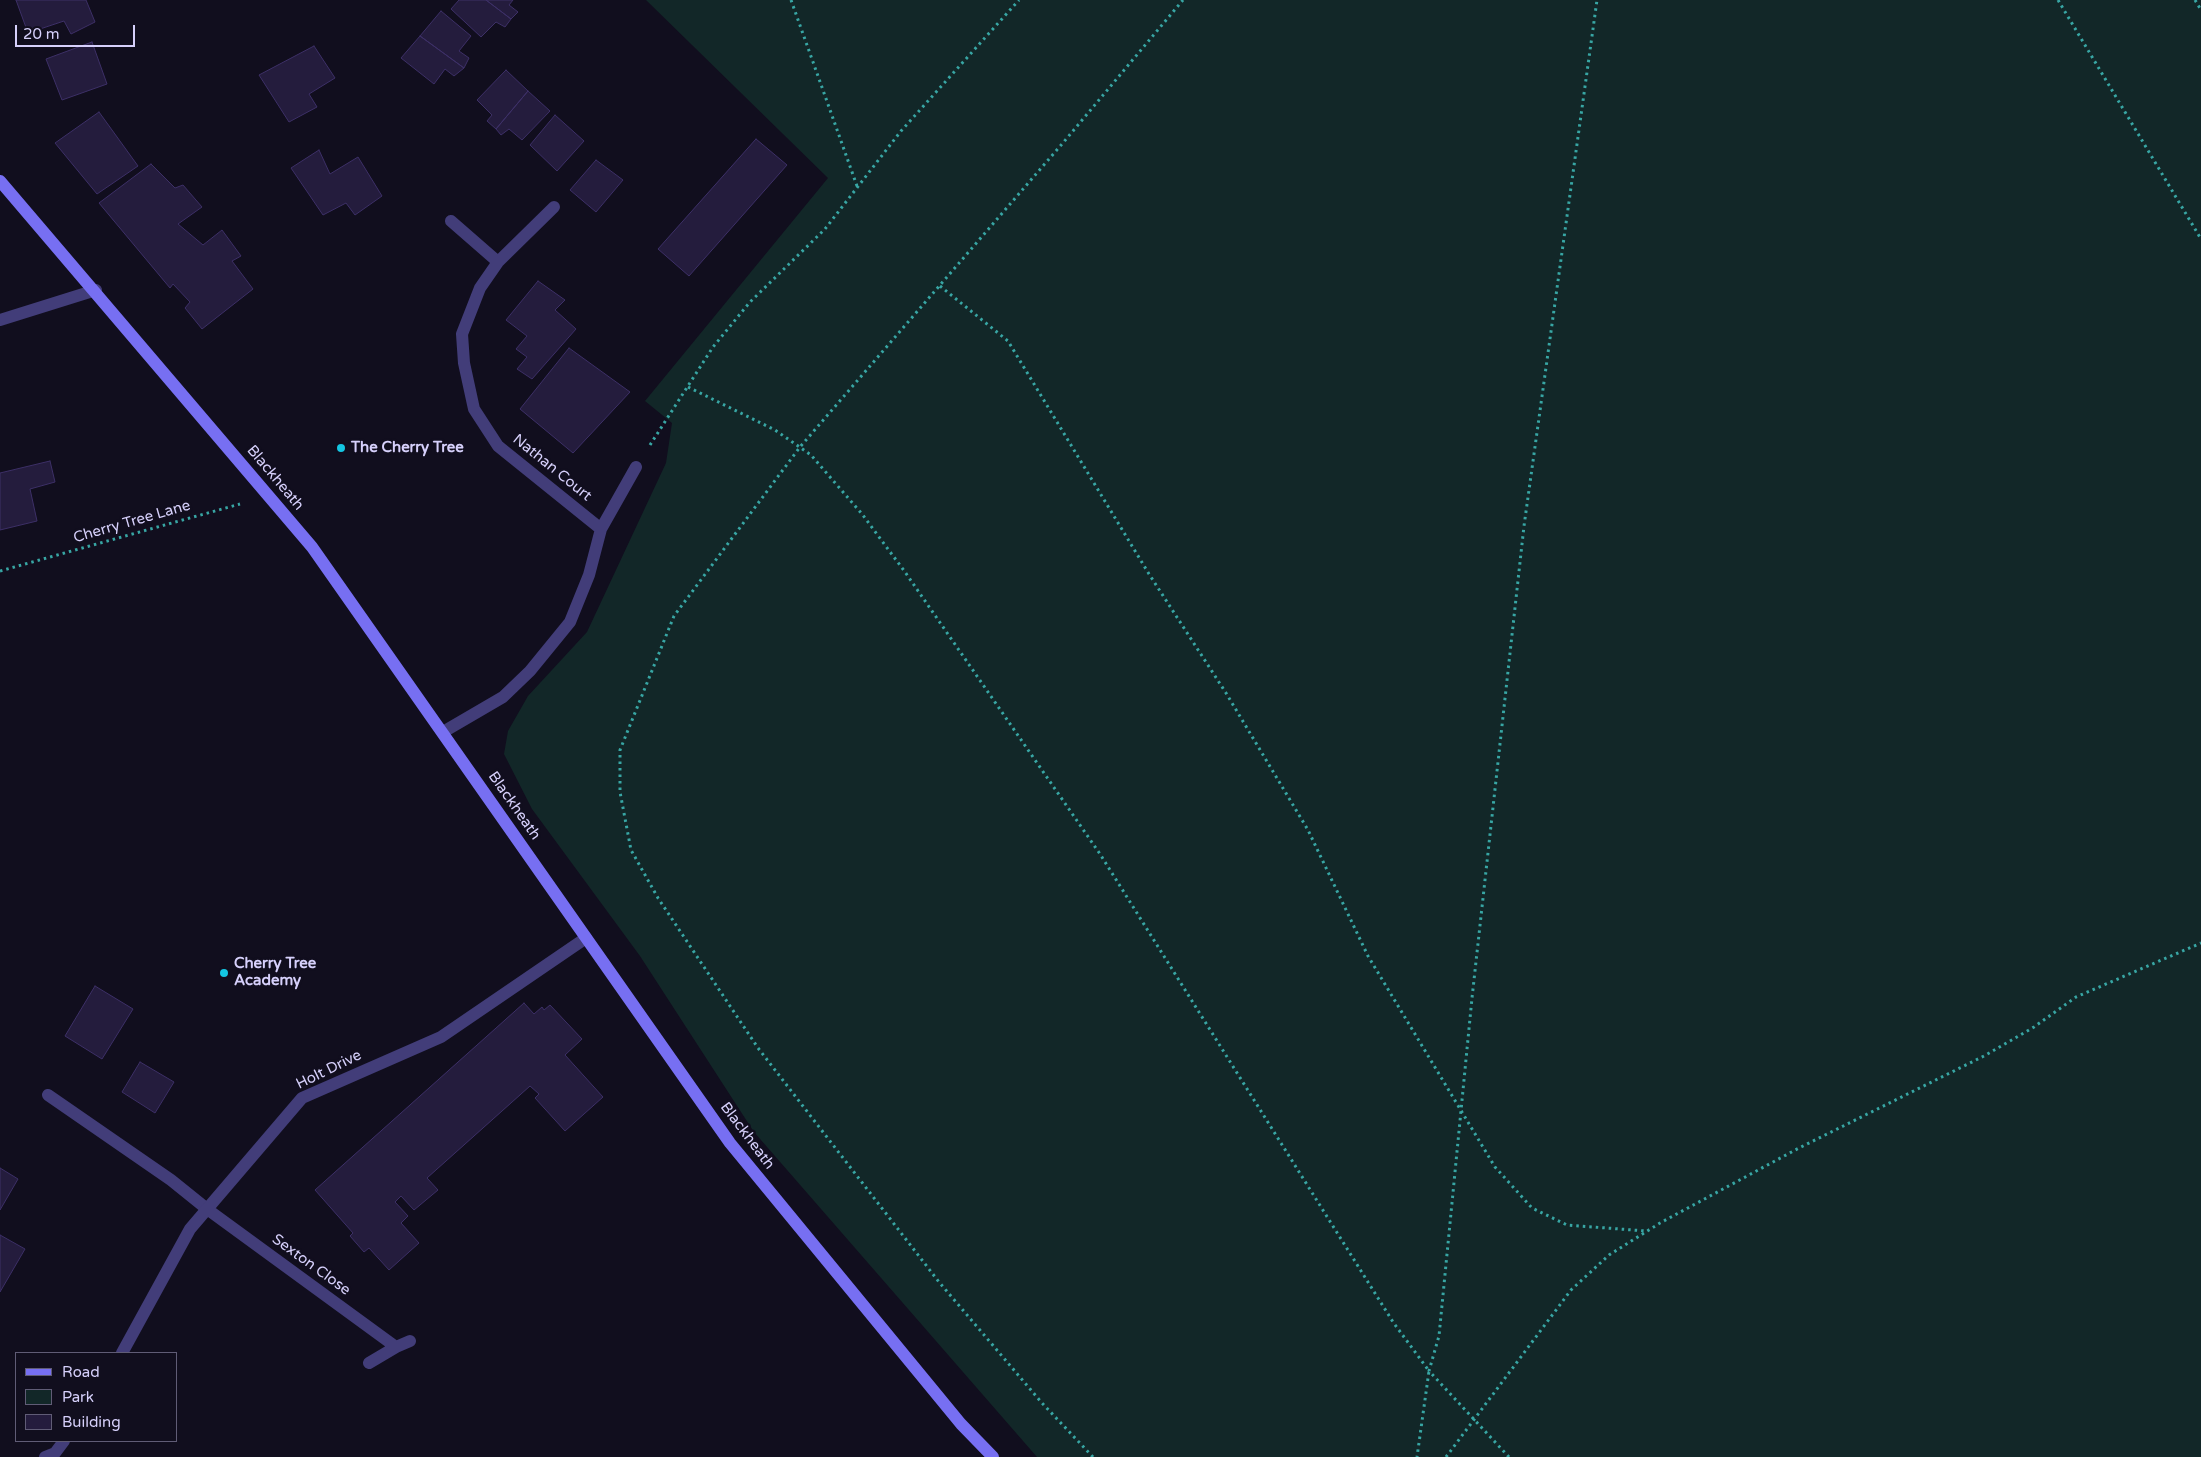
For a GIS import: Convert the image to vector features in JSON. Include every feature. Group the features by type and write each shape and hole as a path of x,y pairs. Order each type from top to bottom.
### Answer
{"main road":[{"name":"Blackheath","path":"0,181 96,290 312,547 730,1143 961,1424 993,1457"}],"street":[{"name":"Nathan Court","path":"554,207 498,262 480,288 462,334 464,363 474,409 498,446 602,529"},
{"path":"451,221 498,262"},
{"path":"0,320 96,290"},
{"path":"443,732 503,697 530,671 570,622 589,575 602,529 636,467"},
{"name":"Holt Drive","path":"123,1352 190,1229 302,1098 441,1037 586,938"},
{"name":"Sexton Close","path":"48,1095 171,1180 206,1209 396,1347"},
{"path":"369,1363 410,1341"},
{"path":"53,1455 63,1442"}],"path":[{"path":"791,0 857,187"},
{"path":"636,467 713,347 750,302 825,229 901,131 1019,0"},
{"path":"1093,1457 1042,1403 940,1282 758,1048 658,898 631,850 620,792 620,750 674,616 800,447 940,286 1183,0"},
{"path":"1417,1457 1429,1371 1440,1336 1524,526 1597,0"},
{"path":"2058,0 2201,239"},
{"path":"2195,0 2201,10"},
{"path":"940,286 1008,341 1149,574 1226,693 1308,830 1368,956 1495,1167 1532,1208 1566,1225 1646,1231"},
{"path":"688,387 775,430 811,455 862,514 1094,846 1393,1322 1429,1371 1509,1457"},
{"name":"Cherry Tree Lane","path":"0,571 269,496"},
{"path":"1446,1457 1571,1290 1609,1255 1646,1231 1799,1148 1984,1056 2034,1027 2076,997 2201,943"}],"green space":[{"path":"646,0 2201,0 2201,1457 1037,1457 754,1132 640,956 532,809 504,754 508,731 528,696 587,632 666,463 672,423 645,401 828,178"}],"building":[{"path":"16,0 86,0 95,22 71,34 64,21 28,33"},
{"path":"459,0 486,0 511,19 505,27 496,22 481,37 451,9"},
{"path":"486,0 513,0 509,5 518,12 511,19"},
{"path":"441,11 471,36 459,51 469,58 464,68 420,36"},
{"path":"420,36 464,68 454,76 445,69 434,84 401,58"},
{"path":"92,42 107,84 62,100 46,59"},
{"path":"314,46 335,78 309,94 317,107 289,122 259,75"},
{"path":"506,70 528,91 496,129 487,121 492,115 477,100"},
{"path":"528,91 550,111 522,140 509,129 501,135 496,129"},
{"path":"99,112 138,166 97,194 55,143"},
{"path":"555,115 584,141 557,171 530,145"},
{"path":"756,139 787,165 689,276 658,249"},
{"path":"319,150 330,174 358,157 382,196 355,215 346,203 323,215 291,168"},
{"path":"596,160 623,180 596,212 570,190"},
{"path":"151,164 175,188 183,185 202,207 178,224 203,245 222,230 241,256 232,261 253,289 202,329 185,308 190,302 173,284 170,288 99,203"},
{"path":"538,281 565,300 555,310 576,329 532,379 517,369 527,357 516,349 527,336 506,320"},
{"path":"569,348 630,392 573,453 520,409"},
{"path":"50,461 55,482 30,489 37,521 0,530 0,473"},
{"path":"95,986 133,1009 102,1059 65,1036"},
{"path":"524,1003 534,1014 542,1007 544,1010 550,1005 582,1039 565,1055 603,1097 565,1131 535,1098 539,1094 530,1086 427,1178 438,1190 414,1210 401,1196 395,1202 408,1216 401,1223 419,1243 389,1270 369,1248 364,1252 350,1236 353,1233 315,1190"},
{"path":"140,1062 174,1082 155,1113 122,1092"},
{"path":"0,1168 18,1179 0,1210"},
{"path":"0,1235 25,1249 0,1292"}],"place":[{"name":"The Cherry Tree","path":"341,448"},
{"name":"Cherry Tree Academy","path":"224,973"}]}
